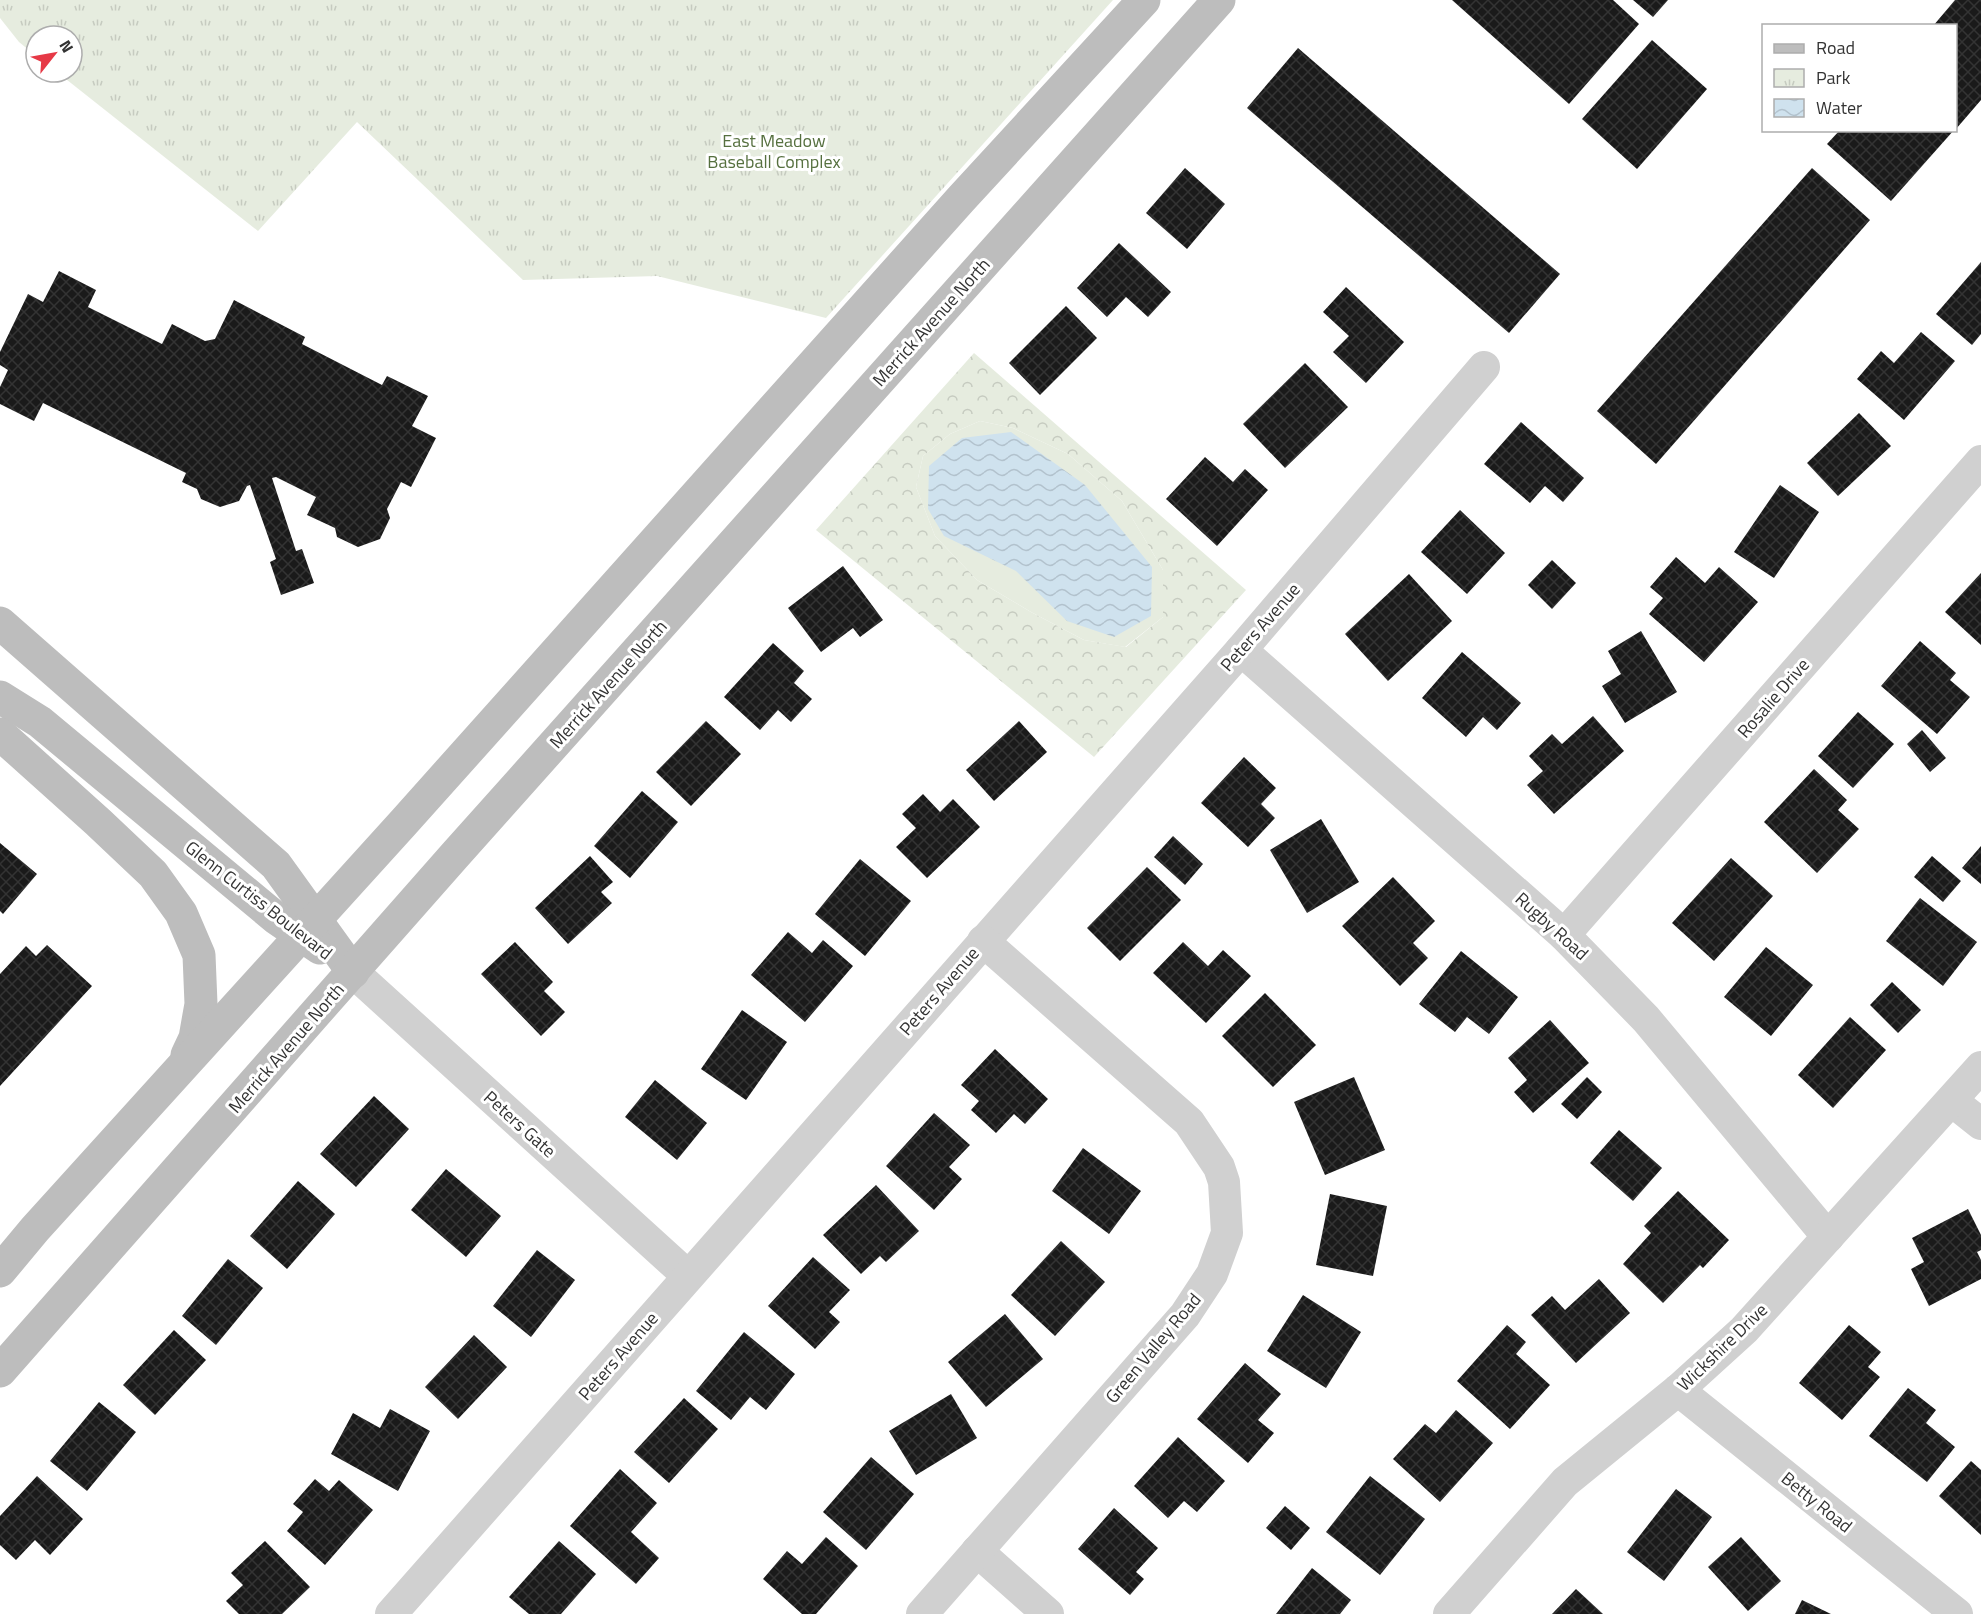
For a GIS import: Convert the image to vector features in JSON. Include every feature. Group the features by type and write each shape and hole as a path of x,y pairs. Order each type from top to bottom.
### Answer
{"main road":[{"path":"0,1271 35,1229 309,927 961,199 1144,0"},
{"name":"Merrick Avenue North","path":"0,1371 455,855 1219,0"},
{"name":"Glenn Curtiss Boulevard","path":"0,623 276,865 309,927 353,972"},
{"name":"Glenn Curtiss Boulevard","path":"0,697 40,722 276,918 309,927"},
{"path":"0,734 153,874 181,914 199,955 201,1004 195,1038 182,1067"}],"street":[{"name":"Peters Avenue","path":"391,1614 1241,650 1484,367"},
{"name":"Rosalie Drive","path":"1564,935 1981,461"},
{"name":"Rugby Road","path":"1241,650 1564,935 1646,1019 1828,1238"},
{"name":"Green Valley Road","path":"922,1614 1185,1315 1212,1274 1227,1233 1222,1174 1189,1122 983,941"},
{"name":"Peters Gate","path":"353,972 688,1276"},
{"name":"Wickshire Drive","path":"1449,1614 1565,1482 1678,1390 1744,1330 1981,1067"},
{"path":"1952,1101 1981,1124"},
{"name":"Betty Road","path":"1678,1390 1957,1614"},
{"path":"977,1551 1048,1614"}],"green space":[{"name":"East Meadow Baseball Complex","path":"0,0 1113,0 826,318 657,276 523,280 357,122 258,231 72,84 84,84 84,24 24,24 24,46 0,18"},
{"path":"974,353 1246,590 1094,757 816,530","holes":["980,421 1013,428 1068,454 1122,501 1163,570 1163,617 1126,647 1084,640 1031,612 977,580 935,536 916,487 923,456 950,434"]},
{"path":"980,421 1013,428 1068,454 1122,501 1163,570 1163,617 1125,647 1084,640 1031,612 977,580 935,536 916,487 923,456 950,434"}],"water":[{"path":"1011,432 1085,485 1152,567 1151,616 1114,637 1067,621 1016,571 944,536 928,509 929,466 962,438"}],"building":[{"path":"1452,0 1613,0 1639,24 1569,104"},
{"path":"1633,0 1668,0 1653,17"},
{"path":"1955,0 1981,0 1981,100 1957,128 1957,24 1935,24"},
{"path":"1652,40 1707,89 1637,169 1582,119"},
{"path":"1298,48 1560,274 1509,333 1247,108"},
{"path":"1838,132 1952,132 1891,201 1827,144"},
{"path":"1185,168 1225,204 1187,249 1146,213"},
{"path":"1812,168 1870,220 1656,464 1597,411"},
{"path":"1119,243 1171,292 1148,317 1126,297 1107,317 1077,288"},
{"path":"1981,262 1981,334 1972,345 1936,314"},
{"path":"59,271 96,290 88,307 162,344 172,324 205,341 215,339 234,300 305,337 302,344 382,385 387,376 428,396 412,426 436,438 411,487 401,482 387,509 390,518 380,539 358,547 337,537 335,528 307,515 316,497 276,477 272,478 296,551 302,549 314,583 281,595 270,562 276,559 250,485 247,486 239,501 220,507 201,499 197,489 182,482 186,473 43,403 34,421 0,404 0,387 8,370 0,365 0,352 28,294 43,302"},
{"path":"1346,287 1404,342 1366,383 1333,352 1349,336 1323,312"},
{"path":"1066,306 1097,338 1040,395 1009,363"},
{"path":"1921,332 1955,361 1904,420 1857,379 1881,351 1894,363"},
{"path":"1305,363 1348,407 1285,468 1243,424"},
{"path":"1859,413 1891,446 1838,496 1807,463"},
{"path":"1521,422 1584,478 1563,502 1545,486 1530,503 1484,464"},
{"path":"1205,457 1233,482 1245,469 1268,490 1217,546 1166,499"},
{"path":"1780,485 1819,512 1774,578 1734,552"},
{"path":"1460,510 1505,553 1467,594 1421,552"},
{"path":"1676,557 1705,583 1719,567 1758,602 1704,662 1649,614 1663,598 1650,587"},
{"path":"1552,560 1576,583 1552,609 1528,585"},
{"path":"843,566 883,620 860,637 853,628 821,652 788,608"},
{"path":"1981,573 1981,645 1945,612"},
{"path":"1409,574 1452,621 1388,681 1345,634"},
{"path":"1641,631 1677,692 1625,723 1602,686 1621,674 1608,651"},
{"path":"1920,641 1956,673 1950,680 1970,697 1937,734 1881,686"},
{"path":"773,643 804,671 794,683 812,699 791,722 778,710 760,730 724,697"},
{"path":"1462,652 1521,703 1497,730 1483,717 1466,737 1422,698"},
{"path":"1858,712 1894,744 1853,788 1818,756"},
{"path":"1593,716 1624,751 1554,814 1527,785 1543,771 1529,756 1552,734 1562,744"},
{"path":"706,721 741,754 691,806 656,772"},
{"path":"1019,721 1047,752 994,801 966,770"},
{"path":"1922,730 1946,758 1930,772 1907,744"},
{"path":"1244,757 1276,788 1261,804 1275,818 1248,847 1201,803"},
{"path":"1814,769 1847,800 1838,810 1859,829 1817,873 1764,822"},
{"path":"642,791 678,822 630,878 594,846"},
{"path":"923,794 940,812 953,799 980,827 927,878 896,847 916,828 902,814"},
{"path":"1321,819 1359,882 1307,913 1270,850"},
{"path":"1173,836 1203,864 1185,885 1154,857"},
{"path":"0,843 37,874 3,914 0,911"},
{"path":"1981,846 1981,884 1962,868"},
{"path":"590,856 613,882 601,892 612,903 568,944 535,908"},
{"path":"1932,856 1961,881 1943,902 1914,877"},
{"path":"1731,858 1773,896 1714,961 1672,923"},
{"path":"860,859 911,901 865,956 815,914"},
{"path":"1147,867 1181,900 1120,961 1087,928"},
{"path":"1393,877 1435,921 1413,943 1428,958 1400,986 1342,926"},
{"path":"1920,898 1977,942 1943,986 1886,941"},
{"path":"788,932 812,953 823,940 853,966 805,1022 751,975"},
{"path":"515,942 553,982 544,991 565,1012 541,1036 481,974"},
{"path":"1183,942 1208,966 1223,950 1251,976 1206,1023 1153,973"},
{"path":"47,945 92,986 0,1086 0,974 26,946 36,956"},
{"path":"1766,947 1813,985 1771,1036 1724,997"},
{"path":"1461,951 1518,997 1489,1034 1467,1017 1455,1032 1419,1004"},
{"path":"1892,982 1921,1010 1898,1033 1870,1005"},
{"path":"1265,993 1316,1045 1273,1087 1222,1036"},
{"path":"742,1010 787,1042 746,1100 701,1069"},
{"path":"1850,1017 1886,1050 1833,1108 1798,1075"},
{"path":"1550,1020 1589,1063 1533,1113 1514,1092 1527,1080 1508,1058"},
{"path":"995,1049 1048,1099 1025,1124 1014,1114 996,1133 971,1110 979,1101 961,1085"},
{"path":"1354,1077 1385,1150 1325,1175 1294,1102"},
{"path":"1587,1077 1602,1092 1577,1119 1561,1104"},
{"path":"655,1080 707,1123 677,1160 625,1117"},
{"path":"374,1096 409,1129 356,1187 320,1154"},
{"path":"934,1113 970,1145 949,1167 962,1179 934,1210 886,1166"},
{"path":"1619,1130 1662,1168 1633,1201 1590,1163"},
{"path":"1083,1148 1141,1191 1109,1234 1052,1191"},
{"path":"446,1169 501,1216 466,1257 411,1210"},
{"path":"298,1181 335,1214 287,1269 250,1236"},
{"path":"876,1185 919,1231 886,1262 880,1256 861,1274 823,1235"},
{"path":"1678,1191 1729,1240 1703,1268 1700,1265 1663,1303 1623,1264 1651,1233 1644,1226"},
{"path":"1330,1194 1387,1206 1373,1276 1316,1265"},
{"path":"1968,1209 1981,1235 1981,1250 1977,1252 1981,1260 1981,1279 1929,1306 1911,1269 1924,1262 1912,1238"},
{"path":"1061,1241 1105,1282 1055,1336 1011,1295"},
{"path":"537,1250 575,1280 531,1337 493,1306"},
{"path":"813,1257 850,1290 829,1312 840,1322 815,1349 768,1306"},
{"path":"228,1259 263,1288 216,1345 182,1316"},
{"path":"1599,1279 1630,1313 1576,1363 1531,1315 1552,1296 1565,1310"},
{"path":"1303,1295 1361,1332 1326,1388 1267,1351"},
{"path":"1005,1314 1043,1359 986,1407 948,1362"},
{"path":"1507,1325 1526,1342 1516,1354 1550,1385 1510,1429 1457,1381"},
{"path":"1849,1325 1881,1352 1868,1367 1880,1377 1842,1420 1799,1383"},
{"path":"174,1330 206,1360 155,1415 123,1385"},
{"path":"744,1332 795,1374 766,1410 750,1397 731,1420 696,1391"},
{"path":"474,1335 507,1367 458,1419 425,1387"},
{"path":"1245,1363 1281,1394 1258,1420 1274,1433 1248,1463 1197,1419"},
{"path":"1908,1388 1936,1410 1926,1423 1955,1447 1927,1482 1869,1436"},
{"path":"951,1394 977,1438 916,1475 889,1431"},
{"path":"684,1398 718,1429 669,1483 634,1452"},
{"path":"99,1402 136,1432 87,1491 50,1461"},
{"path":"390,1409 430,1431 398,1491 331,1454 353,1413 380,1428"},
{"path":"1456,1410 1493,1443 1440,1502 1393,1459 1425,1424 1436,1433"},
{"path":"1178,1437 1225,1481 1197,1512 1184,1501 1168,1518 1134,1486"},
{"path":"871,1457 914,1494 866,1550 823,1512"},
{"path":"1971,1461 1981,1470 1981,1535 1939,1496"},
{"path":"620,1469 657,1503 631,1532 659,1558 636,1584 570,1526"},
{"path":"37,1476 83,1519 50,1555 35,1540 16,1560 0,1545 0,1516"},
{"path":"1370,1476 1425,1519 1380,1575 1326,1532"},
{"path":"315,1479 329,1491 339,1480 373,1510 325,1565 287,1531 303,1512 293,1504"},
{"path":"1676,1489 1712,1517 1664,1581 1627,1552"},
{"path":"1285,1506 1310,1528 1291,1550 1266,1528"},
{"path":"1114,1508 1158,1548 1136,1572 1144,1579 1130,1595 1078,1549"},
{"path":"826,1537 858,1566 816,1614 802,1614 763,1579 787,1551 802,1564"},
{"path":"1741,1537 1781,1581 1748,1611 1708,1567"},
{"path":"265,1541 310,1587 282,1614 239,1614 226,1601 243,1585 231,1573"},
{"path":"559,1541 596,1574 561,1614 529,1614 509,1597"},
{"path":"1312,1568 1351,1600 1340,1614 1276,1614"},
{"path":"1576,1589 1603,1614 1552,1614"},
{"path":"1802,1600 1831,1614 1795,1614"}]}
